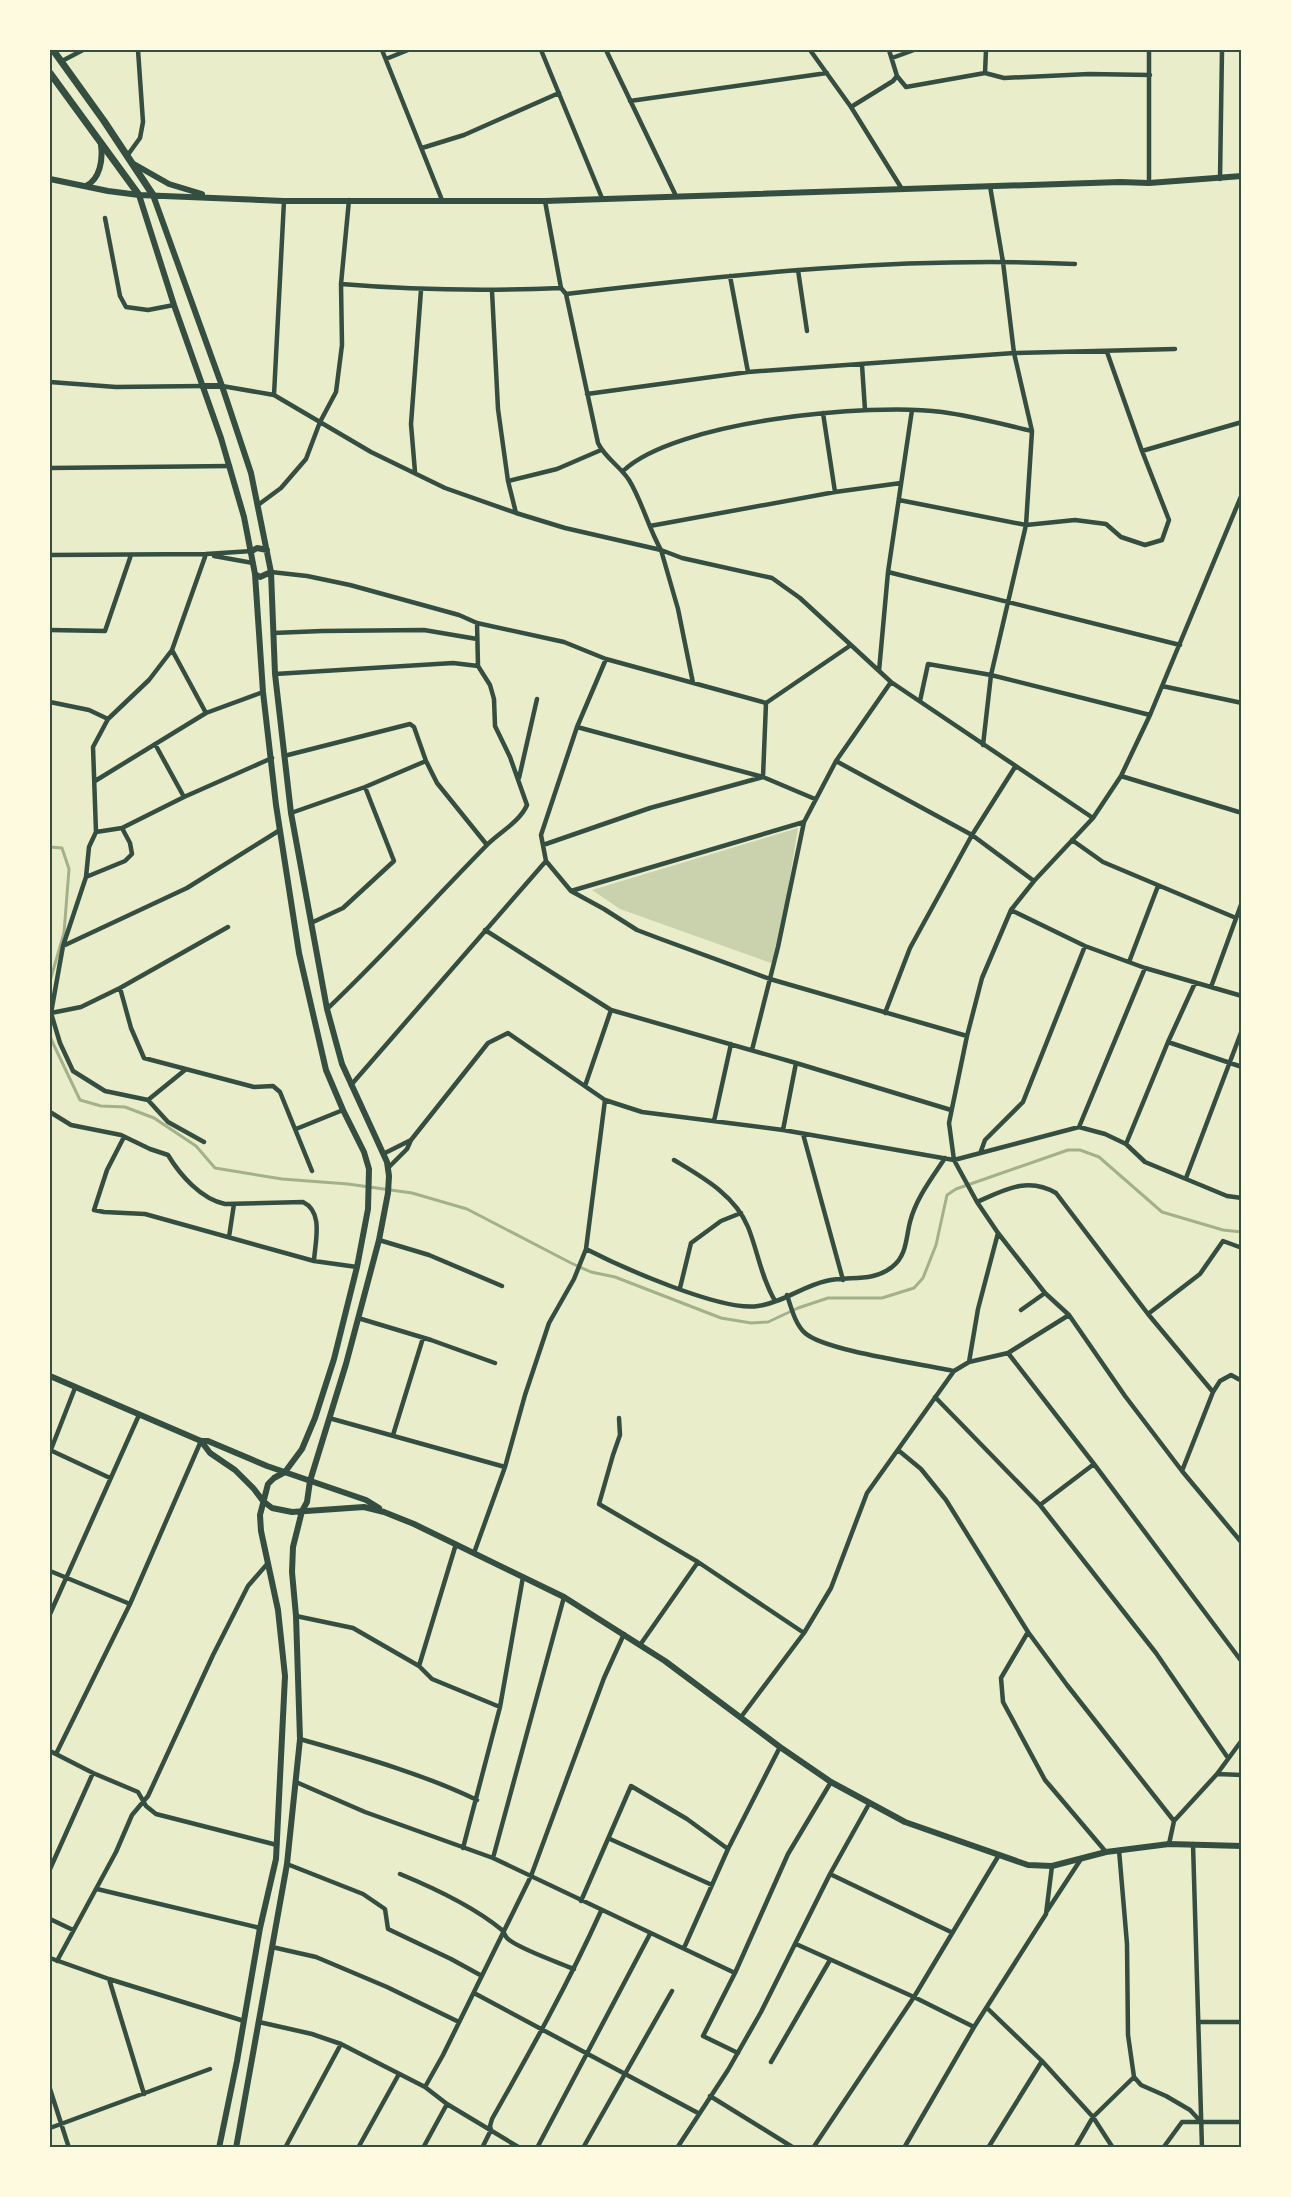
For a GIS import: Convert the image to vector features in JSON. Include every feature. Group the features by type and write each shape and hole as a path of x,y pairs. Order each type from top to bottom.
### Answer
{"main road":[{"path":"53,50 153,195 241,440 258,505 271,572 276,674 291,813 327,1009 335,1044 383,1154 389,1176 386,1211 379,1240 310,1481 307,1502 302,1511 294,1547 292,1564 300,1739 296,1782 287,1864 236,2148"},
{"path":"50,73 139,195 174,305 230,466 254,563 263,692 280,830 299,953 326,1070 368,1161 369,1173 368,1209 357,1267 334,1359 315,1418 302,1449 285,1472 268,1484 262,1501 261,1531 278,1610 285,1676 277,1845 219,2148"},
{"path":"86,187 96,177 102,154 101,145"},
{"path":"130,159 153,177 214,197"},
{"path":"50,179 139,195 284,201 545,201 1149,183 1242,177"},
{"path":"202,386 222,386"},
{"path":"252,551 257,548 267,550"},
{"path":"255,574 260,577 271,572"},
{"path":"50,1377 201,1441 214,1443 285,1472 366,1500 384,1512 456,1544 564,1597 640,1645 831,1782 905,1822 1028,1865 1052,1866 1106,1852 1169,1844 1242,1846"},
{"path":"201,1441 210,1453 235,1470 254,1489 262,1501 272,1508 281,1511 302,1511 364,1507 384,1512"}],"street":[{"path":"62,61 83,50"},
{"path":"130,159 140,138 143,122 138,50"},
{"path":"382,50 442,200"},
{"path":"386,59 408,50"},
{"path":"541,50 602,198"},
{"path":"606,50 676,196"},
{"path":"810,50 851,106 902,189"},
{"path":"889,50 897,76 906,87 985,73 1004,78 1089,74 1150,75"},
{"path":"892,58 914,50"},
{"path":"985,73 986,50"},
{"path":"1149,50 1149,183"},
{"path":"1220,179 1222,50"},
{"path":"630,101 827,73"},
{"path":"851,106 893,81 897,76"},
{"path":"422,148 464,135 559,93"},
{"path":"983,745 991,675 1026,525 1032,431 1014,353 1003,262 990,186"},
{"path":"258,505 281,488 306,459 320,422 336,392 342,345 341,285 349,200"},
{"path":"274,395 284,201"},
{"path":"545,201 561,288 566,294 601,450 631,482 661,550 678,609 693,683"},
{"path":"105,218 120,296 126,308 148,310 174,305"},
{"path":"566,294 730,276 911,263 1075,264"},
{"path":"798,270 807,331"},
{"path":"730,276 748,372"},
{"path":"341,285 421,290 459,288 492,291 561,288"},
{"path":"415,472 411,424 421,290"},
{"path":"492,291 498,409 508,481 516,513"},
{"path":"587,394 748,372 1014,353 1175,349"},
{"path":"899,500 1026,525 1075,520 1106,524 1121,537 1145,545 1162,540 1169,520 1107,352"},
{"path":"862,365 865,410"},
{"path":"50,382 116,387 202,386"},
{"path":"222,386 274,395 370,452 445,488 516,513 566,528 661,550 682,558 771,578 800,598 891,682 1094,818"},
{"path":"623,471 634,460 672,444 723,428 823,413 865,410 941,412 1032,431"},
{"path":"879,671 888,572 912,410"},
{"path":"823,413 835,492"},
{"path":"1142,451 1242,422"},
{"path":"508,481 557,469 601,450"},
{"path":"50,468 230,466"},
{"path":"650,526 835,492 901,483"},
{"path":"1242,494 1150,715 1121,776 1094,818 1011,910 982,978 949,1123 954,1160 977,1202 998,1233 1044,1293 1069,1315 1125,1396 1182,1471 1242,1543"},
{"path":"50,555 206,554 252,551"},
{"path":"206,554 254,563"},
{"path":"204,1142 168,1122 148,1100 105,1091 74,1071 60,1043 51,1013 52,989 63,946 86,878 88,847 96,832 93,747 108,719 149,680 172,650 206,554"},
{"path":"50,630 105,632 131,555"},
{"path":"271,572 307,576 350,585 459,615 477,623 564,642 606,659 766,703 851,645"},
{"path":"888,572 1180,645"},
{"path":"327,1009 375,964 487,845 523,813 527,805 519,778 495,726 492,692 478,666 477,623"},
{"path":"273,633 424,630 477,639"},
{"path":"172,650 206,713"},
{"path":"606,659 577,727 541,835 546,861 571,891 637,930 770,979 967,1036"},
{"path":"276,674 453,663 478,666"},
{"path":"920,701 928,664 991,675 1150,715"},
{"path":"753,1050 804,822 836,761 891,682"},
{"path":"1162,686 1242,703"},
{"path":"94,781 206,713 263,692"},
{"path":"519,778 537,699"},
{"path":"50,702 88,710 108,719"},
{"path":"763,777 766,703"},
{"path":"284,756 410,724 414,727 426,761 437,783 487,845"},
{"path":"577,727 763,777 815,799"},
{"path":"155,744 184,797"},
{"path":"96,832 122,828 184,797 272,758"},
{"path":"291,813 365,787 426,761"},
{"path":"836,761 972,835 1035,881"},
{"path":"885,1013 910,948 972,835 1015,767"},
{"path":"1121,776 1242,813"},
{"path":"543,845 650,808 763,777"},
{"path":"311,923 343,908 394,861 365,787"},
{"path":"571,891 804,822"},
{"path":"86,878 125,861 132,854 130,843 122,828"},
{"path":"63,946 187,888 280,830"},
{"path":"1072,840 1103,862 1236,918"},
{"path":"351,1085 546,861"},
{"path":"1129,962 1158,886"},
{"path":"1211,987 1242,902"},
{"path":"1011,910 1085,946 1145,968 1242,996"},
{"path":"51,1013 81,1007 120,988 228,927"},
{"path":"485,930 611,1010 951,1110"},
{"path":"981,1151 989,1136 1012,1116 1023,1102 1085,946"},
{"path":"1079,1127 1145,968"},
{"path":"1126,1144 1167,1042 1195,983"},
{"path":"120,988 131,1028 144,1058 254,1087 273,1086 280,1092 312,1171"},
{"path":"585,1086 611,1010"},
{"path":"1185,1179 1242,1030"},
{"path":"388,1168 407,1149 411,1140 488,1043 508,1033 605,1100 642,1112 783,1130 954,1160 981,1151 1079,1127 1105,1134 1126,1144 1145,1161 1185,1179 1227,1196 1242,1198"},
{"path":"1167,1042 1242,1067"},
{"path":"714,1121 731,1044"},
{"path":"783,1130 796,1063"},
{"path":"148,1100 185,1070"},
{"path":"474,1553 506,1467 525,1395 549,1323 574,1279 586,1249 605,1100"},
{"path":"296,1129 343,1110"},
{"path":"50,1112 71,1125 124,1137 168,1155 176,1168 213,1202 234,1204 303,1202 310,1205 317,1221 314,1261"},
{"path":"803,1134 843,1280"},
{"path":"124,1137 107,1170 94,1210 145,1214 314,1261 357,1267"},
{"path":"383,1154 411,1140"},
{"path":"586,1249 614,1263 713,1300 747,1307 761,1306 822,1282 857,1280 892,1268 900,1259 916,1205 945,1158"},
{"path":"674,1160 719,1190 734,1203 749,1229 763,1279 775,1301"},
{"path":"977,1202 1006,1189 1028,1184 1044,1186 1056,1193 1148,1314 1213,1392"},
{"path":"229,1237 234,1204"},
{"path":"680,1288 691,1243 721,1221 741,1214"},
{"path":"969,1362 978,1309 998,1233"},
{"path":"379,1240 429,1255 502,1286"},
{"path":"1148,1314 1200,1274 1223,1241 1242,1248"},
{"path":"1020,1310 1044,1293"},
{"path":"787,1295 795,1317 804,1332 827,1345 954,1371"},
{"path":"741,1717 804,1633 831,1588 867,1493 954,1371 969,1362 1008,1353 1069,1315"},
{"path":"358,1318 495,1363"},
{"path":"393,1435 423,1338"},
{"path":"1008,1353 1242,1662"},
{"path":"1182,1471 1213,1392 1220,1381 1231,1375 1242,1381"},
{"path":"75,1388 50,1451 110,1478"},
{"path":"935,1397 1040,1505 1156,1653 1228,1758"},
{"path":"50,1614 139,1415"},
{"path":"329,1418 506,1467"},
{"path":"619,1418 620,1435 599,1504 698,1562 804,1633"},
{"path":"56,1754 130,1604 201,1441"},
{"path":"898,1450 921,1469 946,1500 1028,1632 1066,1685 1174,1821"},
{"path":"1040,1505 1094,1464"},
{"path":"419,1666 456,1544"},
{"path":"640,1645 698,1562"},
{"path":"57,1961 116,1852 132,1815 157,1778 213,1655 248,1586 268,1563"},
{"path":"50,1571 130,1604"},
{"path":"463,1848 500,1707 523,1577"},
{"path":"493,1858 564,1597"},
{"path":"296,1616 353,1628 419,1666 432,1679 500,1707"},
{"path":"1028,1632 1001,1678 1003,1702 1045,1780 1106,1852"},
{"path":"425,2087 483,1976 531,1876 604,1678 624,1634"},
{"path":"300,1739 432,1782 477,1800"},
{"path":"1169,1844 1174,1821 1217,1774 1242,1740"},
{"path":"684,1948 728,1849 780,1747"},
{"path":"50,1751 93,1773 129,1786 138,1792 146,1806 156,1814 277,1845"},
{"path":"50,1869 93,1773"},
{"path":"1217,1774 1242,1775"},
{"path":"296,1782 365,1812 493,1858 601,1911 735,1972"},
{"path":"738,2053 703,2037 788,1854 831,1782"},
{"path":"582,1901 631,1786 687,1819 728,1849"},
{"path":"677,2148 738,2053 830,1874 869,1804"},
{"path":"610,1839 712,1885"},
{"path":"1192,1844 1202,2148"},
{"path":"1119,1850 1127,1944 1128,2035 1134,2077 1141,2085 1190,2110 1202,2123"},
{"path":"813,2148 914,1996 999,1854"},
{"path":"904,2148 974,2027 1082,1859"},
{"path":"287,1864 363,1894 385,1909 388,1929 483,1976"},
{"path":"1046,1914 1052,1866"},
{"path":"400,1874 479,1915 504,1932 507,1938 574,1969"},
{"path":"830,1874 951,1932"},
{"path":"97,1888 260,1928"},
{"path":"482,2148 491,2130 492,2119 543,2029 601,1911"},
{"path":"50,1919 73,1930"},
{"path":"537,2148 650,1934"},
{"path":"796,1944 914,1996 974,2027"},
{"path":"272,1947 316,1957 387,1987 459,2022"},
{"path":"50,1958 109,1980 244,2021"},
{"path":"771,2062 830,1960"},
{"path":"109,1980 144,2094"},
{"path":"583,2148 672,1991"},
{"path":"474,1993 698,2113"},
{"path":"987,2008 1042,2061 1093,2116 1113,2148"},
{"path":"259,2022 312,2034 341,2044 425,2087 447,2104 518,2147"},
{"path":"1199,2022 1242,2022"},
{"path":"285,2148 341,2044"},
{"path":"988,2148 1042,2061"},
{"path":"50,2128 210,2069"},
{"path":"358,2148 399,2074"},
{"path":"1075,2148 1093,2116 1134,2077"},
{"path":"50,2089 69,2148"},
{"path":"710,2096 794,2148"},
{"path":"423,2148 447,2104"},
{"path":"1163,2148 1182,2122 1242,2122"}],"green space":[{"path":"798,828 777,956 771,963 620,909 592,890"}],"waterway":[{"path":"50,847 62,848 69,869 64,933 50,981"},
{"path":"50,1037 80,1100 101,1106 125,1107 154,1118 196,1146 215,1168 282,1179 348,1184 412,1193 467,1209 591,1272 615,1277 721,1318 751,1323 768,1322 798,1308 828,1298 882,1298 914,1288 923,1278 936,1245 947,1195 956,1189 1068,1150 1080,1150 1099,1157 1162,1212 1223,1230 1242,1232"}]}
